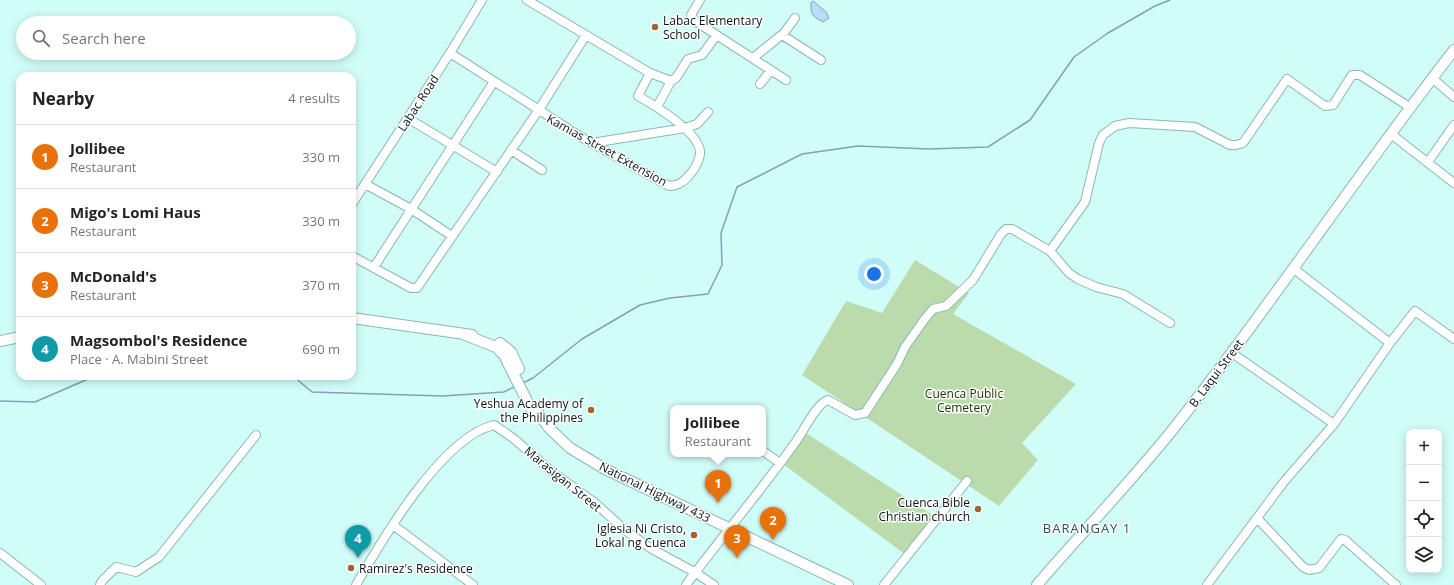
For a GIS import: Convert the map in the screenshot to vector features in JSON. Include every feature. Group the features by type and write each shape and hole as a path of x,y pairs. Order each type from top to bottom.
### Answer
{"main road":[{"name":"B. Laqui Street","path":"1036,585 1177,425 1232,353 1294,269 1326,222 1454,50"},
{"name":"National Highway 433","path":"356,319 465,335 496,347 512,362 533,406 558,438 586,458 848,585"},
{"path":"0,341 16,338"}],"street":[{"name":"Labac Road","path":"356,198 409,119 482,0"},
{"path":"527,0 650,73 671,81"},
{"path":"700,0 693,11 692,18 716,36 786,80"},
{"path":"753,58 782,35 795,18"},
{"path":"356,258 374,266 411,288 417,288 512,150 586,35"},
{"path":"782,35 821,60"},
{"path":"657,107 671,81 676,78 688,59 702,55 716,36"},
{"name":"Kamias Street Extension","path":"450,53 538,111 592,143 668,186 675,186 682,183 693,171 700,154 699,146 685,128 657,107 638,96 650,73"},
{"path":"760,84 770,70"},
{"path":"1050,251 1085,202 1099,143 1103,136 1115,126 1129,123 1195,127 1230,145 1236,145 1243,142 1287,79 1325,106 1330,106 1333,105 1352,75 1355,74 1360,75 1411,108"},
{"path":"1432,78 1454,97"},
{"path":"374,266 493,82"},
{"path":"592,143 685,128 697,124 708,112"},
{"path":"409,119 497,172"},
{"path":"1428,162 1454,125"},
{"path":"1391,134 1454,182"},
{"path":"512,150 542,170"},
{"path":"365,184 411,209 452,236"},
{"path":"686,585 780,463 812,415 824,401 828,400 855,415 865,413 884,384 905,347 924,320 933,309 946,306 973,280 1001,234 1006,229 1012,228 1050,251 1069,273 1078,279 1096,287 1123,294 1170,323"},
{"path":"1294,269 1390,343"},
{"path":"1207,585 1283,483 1334,424 1390,343 1416,310 1454,339"},
{"path":"1232,353 1334,424"},
{"name":"Marasigan Street","path":"393,525 401,511 434,471 474,433 494,425 513,438 551,471 595,503 626,531 652,549 696,573 714,585"},
{"path":"100,585 116,567 136,572 159,557 256,435"},
{"path":"766,453 780,463"},
{"path":"884,585 967,481"},
{"path":"1257,518 1303,568 1309,570 1319,568 1341,539 1345,540 1396,585"},
{"path":"356,585 393,525 474,585"},
{"path":"0,553 37,584"}],"green space":[{"name":"Cuenca Public Cemetery","path":"915,260 969,293 953,314 1076,384 1022,443 1038,460 999,506 802,375 846,301 882,313"},
{"path":"806,433 936,517 906,555 783,464"}],"water":[{"path":"813,1 826,12 829,18 823,22 814,17 811,10 811,3"}],"waterway":[{"path":"523,383 533,378 582,339 640,305 670,298 708,294 722,265 721,233 737,187 802,154 858,146 929,149 988,147 1030,120 1074,57 1108,33 1155,6 1170,0"},
{"path":"0,401 35,402 86,380"},
{"path":"298,380 312,392 442,396 504,392 516,386"}],"place":[{"name":"Labac Elementary School","path":"655,27"},
{"name":"Yeshua Academy of the Philippines","path":"591,410"},
{"name":"Jollibee","path":"718,503"},
{"name":"Cuenca Bible Christian church","path":"978,509"},
{"name":"Iglesia Ni Cristo, Lokal ng Cuenca","path":"694,535"},
{"name":"Migo's Lomi Haus","path":"773,540"},
{"name":"Magsombol's Residence","path":"358,558"},
{"name":"McDonald's","path":"737,558"},
{"name":"Ramirez's Residence","path":"351,568"}],"district":[{"name":"BARANGAY 1","path":"1087,528"}]}
